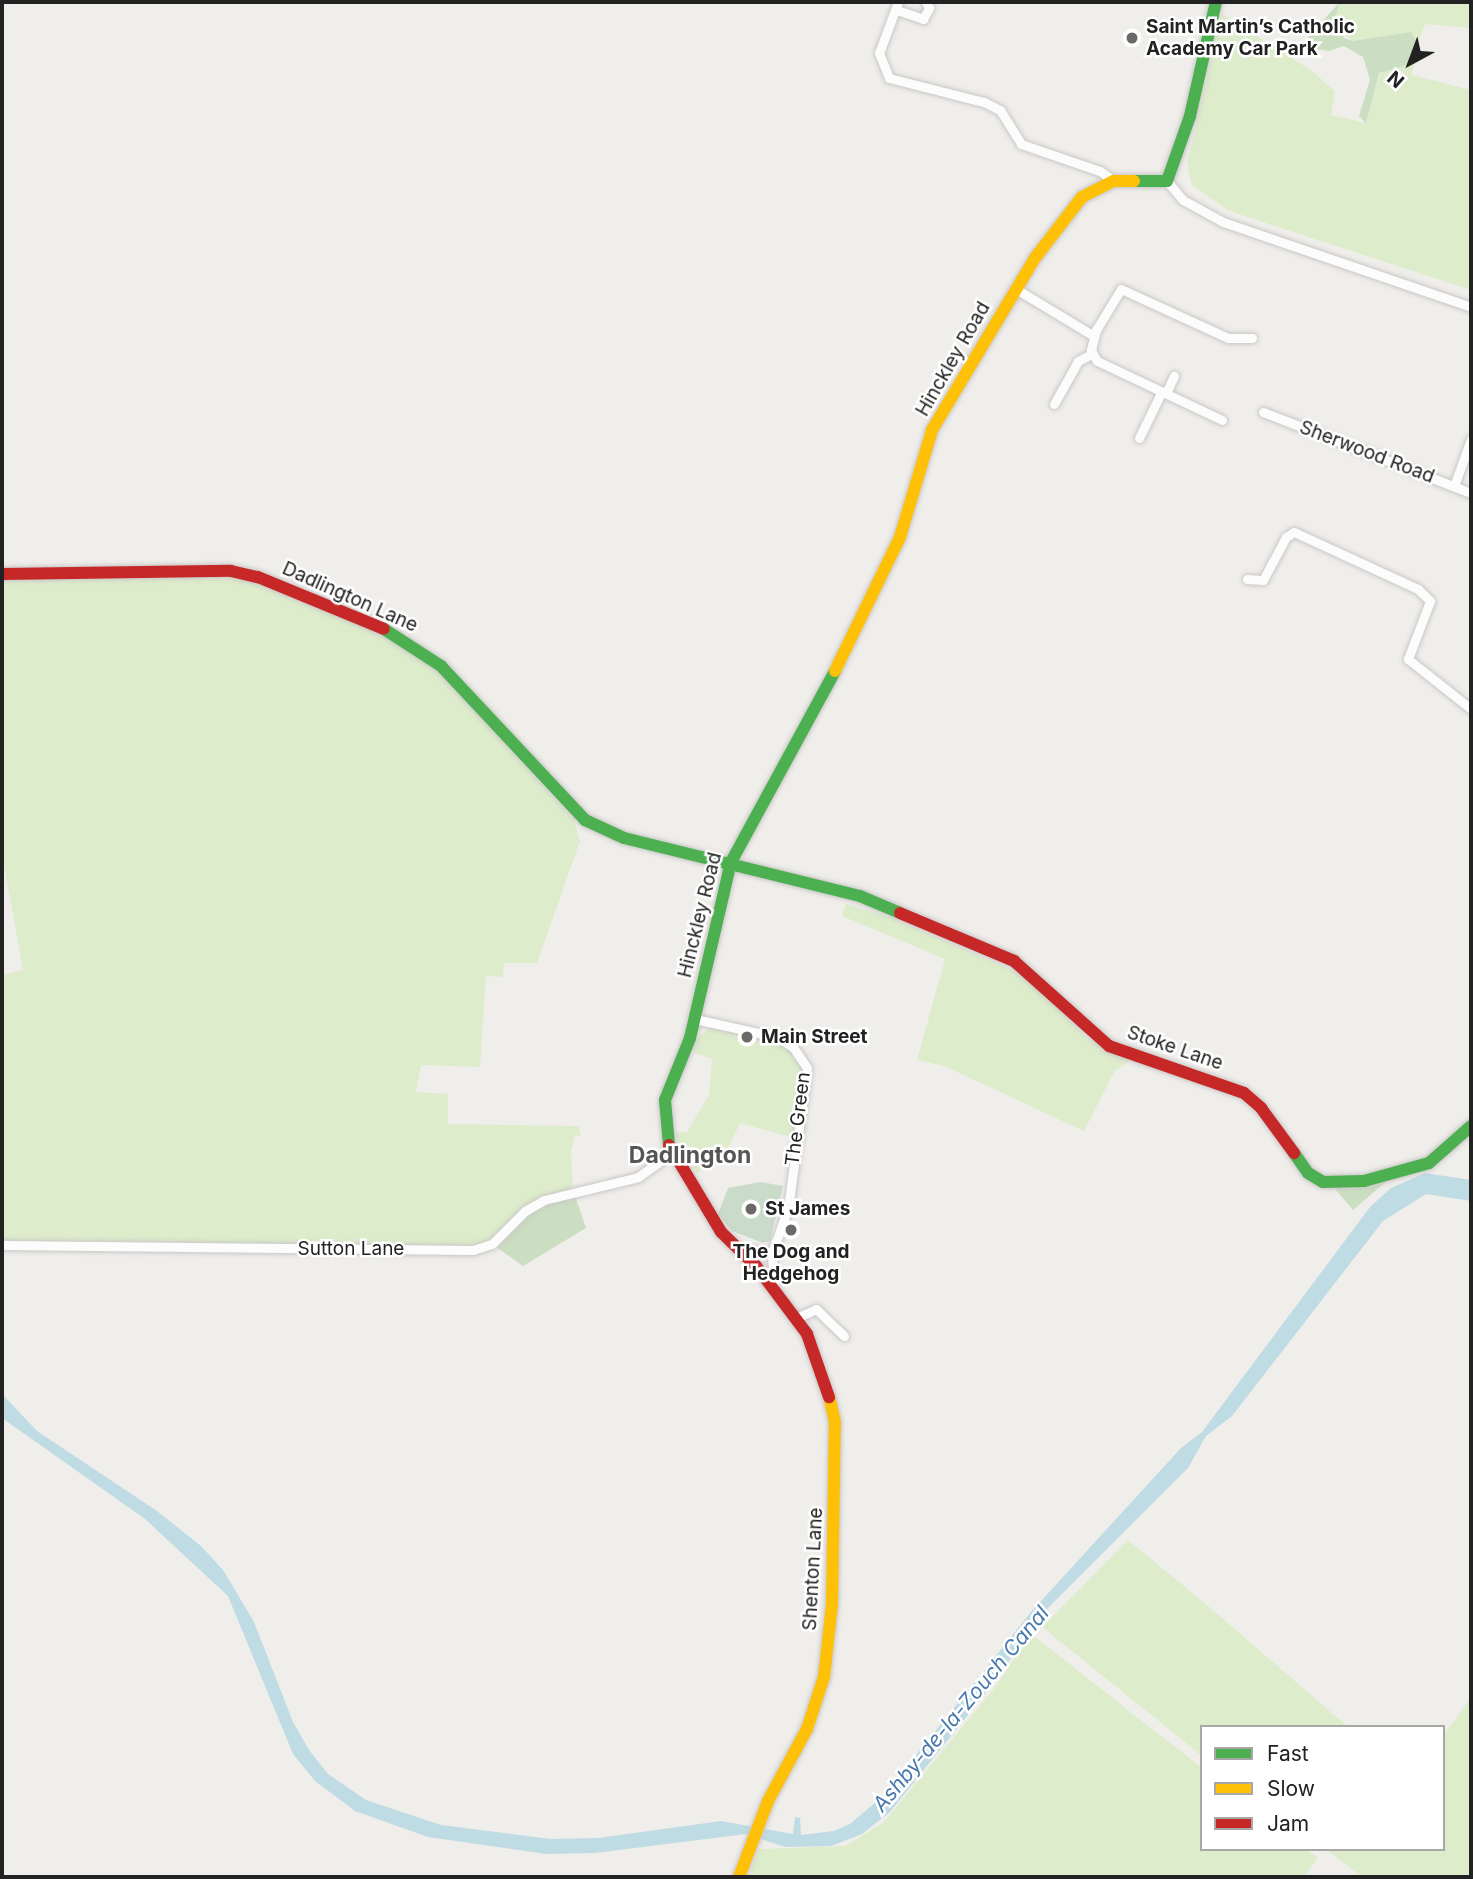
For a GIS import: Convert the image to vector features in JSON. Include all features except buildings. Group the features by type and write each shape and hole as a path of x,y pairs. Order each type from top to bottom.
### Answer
{"street":[{"path":"928,2 923,19 898,6 879,53 889,78 984,102 1000,110 1021,144 1100,171 1114,181"},
{"path":"1216,2 1190,116 1167,181 1183,200 1223,222 1471,307"},
{"name":"Hinckley Road","path":"695,1019 731,862 842,658 900,537 932,430 1016,289 1083,197 1114,181 1167,181"},
{"path":"1016,289 1094,336"},
{"path":"1222,420 1099,362 1092,354 1094,336 1121,289 1228,338 1252,338"},
{"path":"1054,404 1078,361 1092,354"},
{"path":"1139,439 1174,376"},
{"name":"Sherwood Road","path":"1263,412 1471,493"},
{"path":"1454,485 1471,439"},
{"path":"1247,579 1263,580 1286,537 1294,532 1418,589 1430,601 1408,659 1471,709"},
{"name":"Dadlington Lane","path":"2,574 231,571 276,584 395,634 425,654 584,820 624,838 731,862"},
{"name":"Stoke Lane","path":"731,862 860,896 1014,961 1109,1046 1244,1093 1261,1108 1308,1173 1323,1182 1364,1181 1429,1163 1471,1126"},
{"path":"695,1019 665,1100 663,1130 673,1153 695,1182 721,1232 740,1249 772,1252"},
{"name":"The Green","path":"695,1019 777,1037 793,1047 807,1068 788,1208 772,1252 774,1290"},
{"name":"Sutton Lane","path":"2,1245 474,1250 492,1244 525,1211 544,1200 638,1177 673,1153"},
{"name":"Shenton Lane","path":"738,1877 759,1824 818,1703 832,1604 835,1422 824,1373 796,1318 740,1249"},
{"path":"796,1318 816,1309 844,1336"},
{"path":"836,1327 845,1319"}],"green space":[{"path":"1340,2 1471,2 1471,28 1425,24 1418,44 1411,32 1353,41 1337,30 1335,18"},
{"path":"1340,2 1335,18 1344,38 1353,41 1411,32 1418,44 1414,63 1379,73 1366,123 1359,116 1370,80 1363,57 1344,46 1329,51 1317,49 1308,37"},
{"path":"1223,14 1312,71 1335,91 1331,115 1366,123 1379,73 1415,61 1412,75 1471,90 1471,290 1229,211 1192,185 1187,163"},
{"path":"245,576 384,632 425,658 574,820 580,841 537,963 504,963 503,977 486,976 480,1067 421,1065 416,1092 448,1094 448,1124 579,1126 581,1136 575,1135 571,1153 573,1190 473,1250 2,1245 2,975 23,970 2,854 2,579"},
{"path":"846,904 890,917 1014,971 1047,996 1086,1038 1129,1061 1114,1072 1084,1131 944,1066 917,1060 945,959 842,916"},
{"path":"711,1027 777,1040 792,1048 805,1069 794,1138 740,1123 727,1150 713,1153 706,1169 696,1173 674,1133 687,1132 709,1095 712,1059 693,1052 699,1036"},
{"path":"1388,1180 1353,1210 1335,1189 1341,1187"},
{"path":"760,1182 783,1186 770,1241 763,1243 732,1231 718,1214 728,1188"},
{"path":"573,1190 586,1228 523,1266 492,1244 525,1211"},
{"path":"1128,1540 1346,1725 1200,1725 1200,1754 1043,1626"},
{"path":"1035,1637 1200,1766 1200,1851 1309,1851 1318,1858 1304,1877 748,1877 759,1849 845,1846 883,1823 996,1686 1028,1638"},
{"path":"1471,1697 1471,1877 1362,1877 1328,1851 1445,1851 1445,1733"}],"water":[{"name":"Ashby-de-la-Zouch Canal","path":"1425,1173 1471,1180 1471,1201 1426,1194 1383,1221 1232,1416 1206,1436 1188,1468 1026,1630 1004,1670 890,1812 862,1834 831,1846 785,1847 746,1834 595,1853 546,1854 428,1837 355,1811 315,1781 293,1754 228,1596 145,1519 2,1418 2,1394 37,1431 157,1511 201,1546 223,1570 254,1622 293,1722 309,1750 328,1774 366,1800 441,1825 550,1839 598,1838 721,1821 793,1834 795,1817 800,1818 801,1835 834,1831 850,1824 884,1795 1031,1612 1181,1448 1202,1432 1370,1207 1391,1188"}],"traffic: fast":[{"path":"1134,181 1167,181 1190,116 1216,2"},
{"path":"384,629 441,666 585,820 624,838 860,896 900,913"},
{"path":"669,1145 665,1100 690,1038 731,862 835,671"},
{"path":"1294,1153 1308,1173 1323,1182 1364,1181 1429,1163 1471,1126"}],"traffic: slow":[{"path":"835,671 900,537 932,430 1035,258 1082,197 1114,181 1134,181"},
{"path":"739,1877 768,1801 807,1729 824,1677 832,1604 835,1422 829,1397"}],"traffic: jam":[{"path":"2,574 231,571 258,577 384,629"},
{"path":"900,913 1014,961 1109,1046 1244,1093 1261,1108 1294,1153"},
{"path":"669,1145 721,1232 756,1266 807,1334 829,1397"}],"place":[{"name":"Saint Martin’s Catholic Academy Car Park","path":"1132,38"},
{"name":"Main Street","path":"747,1037"},
{"name":"St James","path":"751,1209"},
{"name":"The Dog and Hedgehog","path":"791,1230"}],"district":[{"name":"Dadlington","path":"690,1155"}]}
